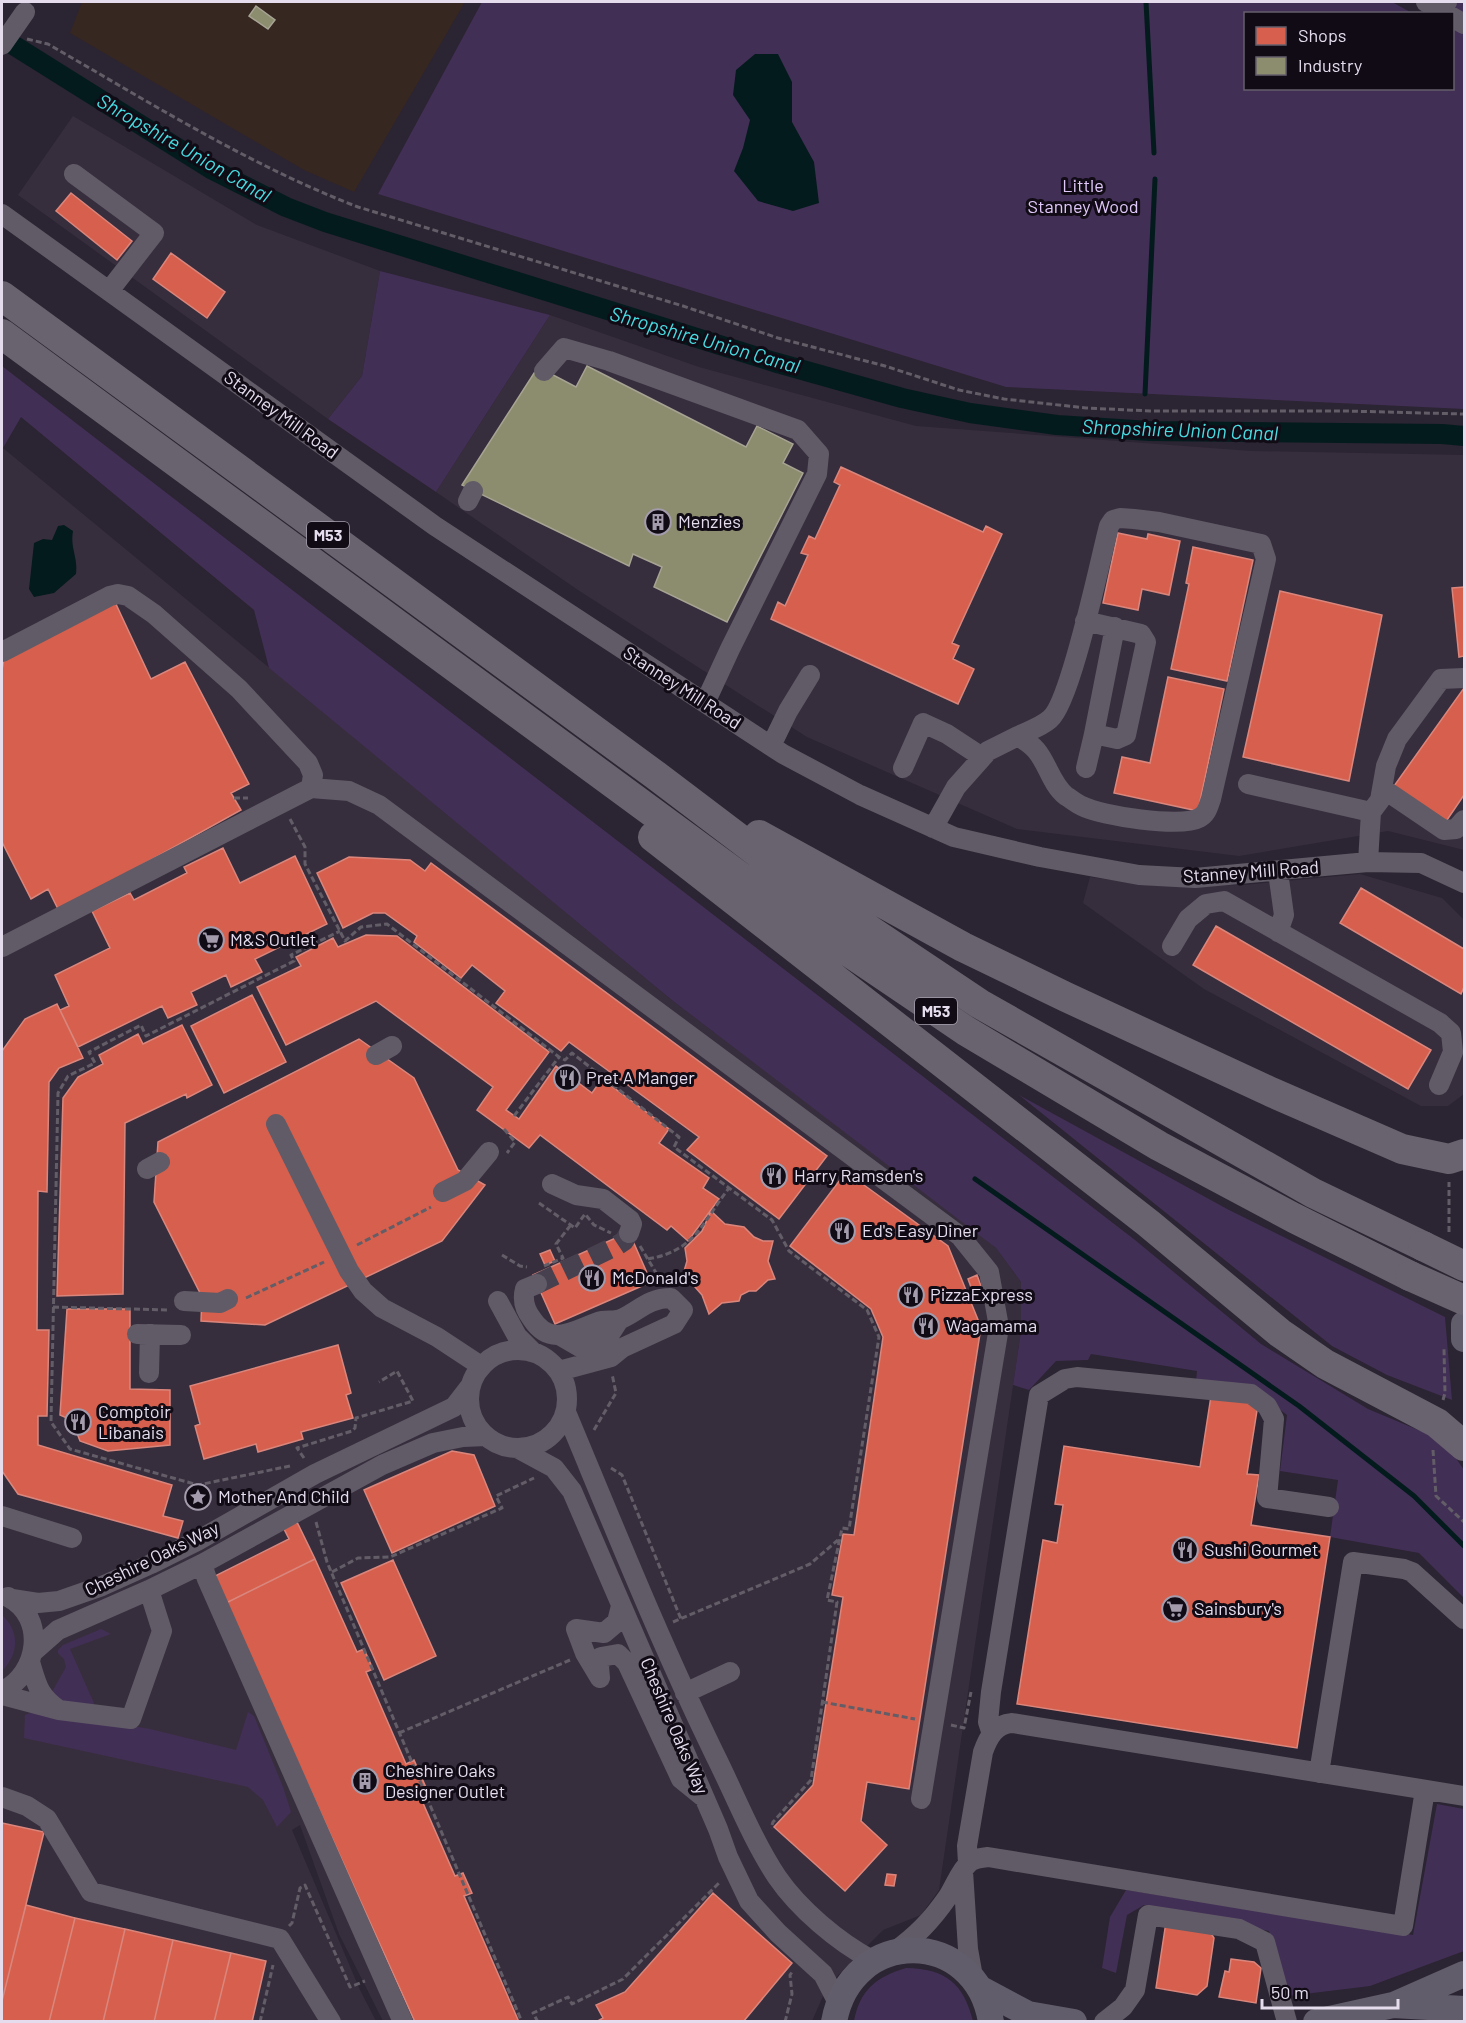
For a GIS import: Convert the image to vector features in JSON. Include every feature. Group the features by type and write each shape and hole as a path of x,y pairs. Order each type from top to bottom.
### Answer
{"highway":[{"name":"M53","path":"2,296 654,774 790,877 980,1004 1302,1187 1464,1266"},
{"name":"M53","path":"2,334 769,898 966,1031 1159,1146 1294,1218 1410,1276 1464,1300"},
{"path":"494,695 646,832 1148,1223 1281,1334 1325,1364 1437,1423 1464,1446"},
{"path":"654,774 775,844 963,947 1066,997 1271,1092 1402,1149 1449,1159 1464,1154"}],"main road":[{"path":"1464,1324 1464,1339"},
{"path":"836,2012 848,1985 859,1971 883,1956 921,1950 942,1955 960,1965 977,1983 1028,2014 1074,2022"},
{"path":"1316,2022 1393,2005 1464,1974"},
{"path":"977,1983 988,2006 991,2022"},
{"path":"1393,2005 1464,2010"}],"street":[{"path":"2,45 29,7"},
{"path":"74,174 154,233 109,291"},
{"name":"Stanney Mill Road","path":"2,214 435,526 771,746 860,795 954,837 1040,857 1139,875 1195,878 1368,862 1421,863 1464,883"},
{"path":"544,371 564,348 609,361 798,430 819,454 817,474 705,703"},
{"path":"933,828 956,787 988,751 1051,719 1060,707 1109,526 1113,520 1120,518 1159,522 1261,544 1266,559 1207,811 1201,817 1191,821 1167,822 1083,807 1064,794 1036,751 1018,736"},
{"path":"2,652 110,596 118,594 128,596 154,614 239,689 308,763 313,775 311,788"},
{"path":"1085,621 1141,634 1146,642 1126,735 1117,739 1094,734"},
{"path":"1086,768 1115,627"},
{"path":"771,746 788,711 810,675"},
{"path":"1368,862 1371,812 1380,800 1386,766 1397,739 1441,679 1464,678"},
{"path":"903,768 923,723 947,734 982,757"},
{"path":"1248,784 1371,812"},
{"path":"2,947 311,788 349,790 379,806 960,1236 989,1272 999,1327 921,1799"},
{"path":"1382,788 1444,830 1456,829 1464,820"},
{"path":"1278,872 1284,915 1278,932"},
{"path":"1172,946 1188,919 1206,904 1224,901 1440,1023 1451,1033 1453,1052 1439,1085"},
{"path":"276,1124 340,1254 363,1290 382,1308 437,1337 481,1366"},
{"path":"440,1198 495,1156"},
{"path":"552,1184 576,1195 603,1198 630,1220 632,1224 627,1237"},
{"path":"534,1273 523,1297 527,1312 534,1323 546,1332 561,1336 601,1321 619,1320 641,1306 660,1298 671,1298 682,1310 674,1324 622,1348 611,1357 559,1371"},
{"path":"179,1306 220,1303 235,1299"},
{"path":"498,1301 517,1336 532,1352"},
{"path":"149,1373 143,1334 181,1335"},
{"path":"522,1350 532,1352 551,1362 559,1371 567,1391 566,1412 553,1433 540,1443 517,1448 503,1446 486,1436 475,1423 470,1408 471,1385 481,1366 494,1356 508,1351 522,1350"},
{"path":"992,1734 988,1722 991,1692 1038,1395 1065,1379 1077,1377 1251,1394 1267,1406 1274,1419 1267,1498 1329,1507"},
{"name":"Cheshire Oaks Way","path":"7,1596 38,1603 59,1601 102,1586 151,1564 197,1541 315,1474 454,1407 471,1385"},
{"name":"Cheshire Oaks Way","path":"566,1412 685,1693 756,1840 777,1877 799,1904 851,1949 883,1956"},
{"name":"Cheshire Oaks Way","path":"2,1691 22,1676 32,1657 58,1630 149,1590 241,1545 328,1493 382,1465 433,1443 463,1437 486,1436"},
{"name":"Cheshire Oaks Way","path":"517,1448 554,1468 572,1491 706,1800 728,1857 749,1901 778,1933 823,1974 836,2012"},
{"path":"2,1516 72,1538"},
{"path":"1319,1773 1353,1562 1412,1572 1464,1619"},
{"path":"202,1564 402,2022"},
{"path":"2,1695 59,1710 131,1719 162,1631 149,1590"},
{"path":"7,1596 26,1614 33,1632 32,1657 37,1684 45,1700 59,1710"},
{"path":"621,1606 617,1622 604,1633 576,1629 585,1653 600,1678 601,1657 618,1654 627,1663 681,1779 706,1800"},
{"path":"685,1693 730,1672"},
{"path":"977,1983 968,1949 965,1867 967,1846 983,1752 992,1734 1003,1724 1012,1723 1464,1796"},
{"path":"883,1956 917,1935 933,1917 965,1867 976,1858 988,1857 1403,1926 1425,1790"},
{"path":"2,1797 27,1806 47,1819 92,1892 280,1939 331,2022"},
{"path":"1104,2022 1123,2007 1135,1990 1148,1916 1239,1929 1265,1942 1287,2022"}],"path":[{"path":"19,34 27,39 48,44 235,150 315,191 358,207 683,306 778,338 885,366 959,390 1004,399 1108,409 1464,414"},
{"path":"289,816 304,847 305,864 345,941 361,927 387,924 559,1057 564,1060 572,1053 679,1137 674,1147 772,1220 789,1251 867,1310 879,1337 849,1529 842,1528 827,1600 837,1602 811,1780 773,1822 769,1832 756,1840"},
{"path":"339,930 291,956 294,961 146,1036 141,1025 89,1052 95,1063 68,1076 58,1094 51,1422 70,1449 198,1485 307,1462 297,1448 352,1431 356,1418 413,1401 397,1371 379,1382"},
{"path":"514,1116 559,1057"},
{"path":"495,1156 515,1142 504,1129"},
{"path":"648,1259 678,1251 689,1243 729,1188"},
{"path":"235,1299 340,1254 440,1198"},
{"path":"539,1203 575,1228 585,1214 594,1225 627,1237 648,1259 658,1276 636,1295 641,1306"},
{"path":"502,1255 534,1273 563,1258 556,1244 571,1225"},
{"path":"53,1307 179,1306"},
{"path":"597,1438 594,1430 616,1393 606,1358"},
{"path":"586,1461 603,1454 607,1466 622,1474 681,1619"},
{"path":"332,1572 358,1558 390,1557 502,1508 496,1496 535,1478 547,1481 556,1472"},
{"path":"314,1517 332,1572 373,1664 399,1733 522,2022"},
{"path":"656,1628 810,1564 840,1539"},
{"path":"399,1733 585,1653"},
{"path":"538,2022 533,2013 568,1998 572,2004 623,1979 724,1879 717,1863 728,1857"},
{"path":"260,2022 280,1939 292,1923 300,1888 305,1885 350,1987 382,1974"}],"shaded area":[{"path":"82,2 465,2 354,192 304,170 70,33"},
{"path":"755,54 778,54 792,82 792,122 814,162 819,203 793,211 758,201 734,171 750,120 733,95 736,70"},
{"path":"73,116 257,225 380,271 362,376 328,419 18,195"},
{"path":"550,315 699,367 916,426 1251,451 1464,455 1464,850 1388,831 1239,856 1017,829 807,737 578,590 436,492"},
{"name":"Cheshire Oaks Designer Outlet","path":"3,448 673,1001 996,1248 1021,1282 1021,1331 939,1890 921,1915 883,1930 845,1968 827,1987 812,2021 383,2021 339,1934 300,1825 292,1830 360,1990 376,2021 2,2022"},
{"path":"64,525 73,531 72,543 76,574 54,593 34,597 29,589 34,543 43,539 52,540 58,526"},
{"path":"1360,874 1442,898 1464,920 1464,1094 1448,1106 1421,1106 1204,989 1083,903 1090,877 1158,886 1244,885"}],"green space":[{"name":"Little Stanney Wood","path":"482,2 1392,2 1410,12 1244,12 1244,90 1454,90 1454,12 1451,12 1448,2 1464,2 1464,409 1006,387 378,194"},
{"path":"380,271 550,315 436,492 328,419 362,376"},
{"path":"2,366 1135,1240 1261,1344 1368,1409 1423,1432 1447,1445 1464,1470 1464,1598 1419,1553 1330,1537 1338,1480 1280,1471 1287,1415 1255,1391 1196,1381 1197,1371 1091,1354 1088,1360 1056,1361 1029,1390 1013,1385 1021,1331 1021,1282 996,1248 673,1001 269,668 254,610 21,417 3,448 2,460"},
{"path":"1019,1095 1229,1210 1445,1317 1452,1400 1387,1375 1332,1346"},
{"path":"2,1615 12,1628 15,1643 12,1657 2,1671"},
{"path":"101,1629 111,1634 70,1649 97,1710 63,1703 52,1692 66,1667 58,1650 63,1645"},
{"path":"38,1710 150,1729 236,1750 248,1712 254,1716 291,1812 277,1827 263,1800 248,1787 24,1738 25,1715"},
{"path":"1437,1804 1464,1809 1464,1951 1370,1986 1288,1996 1269,1931 1144,1905 1127,1915 1116,1973 1102,1968 1110,1917 1126,1890 1413,1935"},
{"path":"906,1968 932,1971 951,1981 964,1997 973,2021 854,2021 860,2001 871,1986 886,1976"}],"building: Shops":[{"path":"71,193 132,241 117,260 56,211"},
{"path":"171,253 225,292 207,318 153,279"},
{"path":"841,467 983,532 986,526 1002,534 952,643 959,646 953,659 974,669 958,704 771,619 778,602 785,606 808,555 801,553 809,536 815,539 840,485 834,482"},
{"path":"1118,533 1147,539 1148,534 1180,541 1169,595 1142,589 1138,610 1103,603"},
{"path":"1193,547 1253,560 1227,681 1171,669 1189,584 1186,583"},
{"path":"1464,587 1464,656 1459,657 1452,588"},
{"path":"1280,591 1382,615 1349,781 1243,757"},
{"path":"115,602 151,679 185,662 249,784 231,793 241,810 59,911 48,889 31,899 2,842 2,670 4,659"},
{"path":"1168,677 1224,689 1198,811 1114,793 1122,757 1150,763"},
{"path":"1464,688 1464,795 1445,823 1394,786"},
{"path":"223,848 240,883 295,856 327,924 255,959 262,972 231,987 226,975 191,992 197,1005 168,1018 162,1006 78,1047 60,1010 69,1006 55,975 110,948 92,911 130,893 134,900 187,873 184,867"},
{"path":"349,857 410,860 425,871 431,863 827,1156 779,1219 687,1150 699,1137 569,1042 561,1051 496,1003 505,991 472,965 461,978 414,942 417,936 385,913 373,913 343,928 317,873"},
{"path":"1361,888 1464,949 1464,987 1461,994 1340,923"},
{"path":"1216,926 1431,1050 1408,1089 1193,965"},
{"path":"366,935 397,936 549,1052 506,1110 519,1119 556,1066 592,1093 602,1079 669,1129 659,1143 709,1178 703,1188 719,1199 688,1241 671,1226 667,1230 540,1135 529,1148 477,1110 493,1087 376,1001 286,1045 257,987 301,966 296,957 333,938 338,947"},
{"path":"252,995 286,1062 224,1093 191,1026"},
{"path":"57,1004 83,1058 59,1068 49,1082 47,1192 38,1191 37,1330 49,1330 47,1416 38,1416 38,1445 172,1485 163,1516 183,1521 178,1538 18,1494 2,1471 2,1051 25,1019"},
{"path":"182,1025 212,1085 187,1098 186,1094 125,1123 123,1294 57,1296 63,1098 78,1077 103,1064 99,1055 138,1034 143,1044"},
{"path":"359,1039 414,1078 458,1170 485,1185 442,1241 265,1325 201,1321 202,1297 154,1202 158,1142"},
{"path":"846,1172 948,1246 981,1327 909,1789 867,1782 861,1821 887,1845 845,1891 774,1827 813,1785 843,1597 832,1595 843,1534 854,1535 883,1337 871,1309 790,1246"},
{"path":"711,1211 725,1224 744,1227 754,1237 763,1241 773,1241 768,1261 775,1279 768,1280 756,1291 749,1291 741,1295 739,1301 722,1303 709,1314 702,1295 682,1278 687,1261 685,1248 702,1231"},
{"name":"McDonald's","path":"629,1232 651,1282 555,1324 533,1275"},
{"path":"550,1250 555,1261 545,1265 540,1254"},
{"path":"977,1275 981,1286 972,1290 968,1279"},
{"path":"67,1309 130,1309 130,1389 170,1390 170,1445 108,1451 80,1441 75,1428 67,1418 60,1415"},
{"path":"338,1345 351,1393 346,1395 353,1418 301,1432 303,1439 258,1452 256,1444 204,1459 195,1426 200,1424 190,1386"},
{"name":"Sainsbury's","path":"1211,1396 1258,1404 1247,1474 1259,1475 1251,1525 1330,1537 1297,1748 1017,1704 1043,1540 1057,1543 1063,1505 1055,1504 1064,1446 1200,1467"},
{"path":"452,1451 474,1455 495,1506 392,1553 364,1490"},
{"path":"297,1522 315,1559 226,1603 213,1577 289,1539 284,1529"},
{"name":"Cheshire Oaks Designer Outlet","path":"315,1559 357,1652 364,1649 373,1669 366,1672 406,1764 414,1760 431,1799 423,1803 455,1876 463,1873 472,1893 464,1896 519,2022 415,2022 226,1603"},
{"path":"393,1560 436,1656 384,1680 341,1583"},
{"path":"2,1823 44,1832 2,2001"},
{"path":"887,1874 896,1875 894,1886 885,1885"},
{"path":"713,1893 792,1963 743,2022 596,2022 603,2018 596,2005 625,1992"},
{"path":"26,1905 75,1918 49,2022 2,2022 2,2001"},
{"path":"75,1918 125,1929 103,2022 49,2022"},
{"path":"1166,1922 1207,1927 1214,1938 1207,1986 1197,1995 1156,1988"},
{"path":"125,1929 173,1940 154,2022 103,2022"},
{"path":"173,1940 231,1953 214,2022 154,2022"},
{"path":"231,1953 266,1961 252,2022 214,2022"},
{"path":"1231,1959 1254,1962 1261,1968 1256,2003 1219,1997 1225,1971 1229,1972"}],"building: Industry":[{"path":"256,6 275,20 268,29 249,16"},
{"name":"Menzies","path":"587,366 746,447 757,426 793,444 783,463 803,473 727,622 654,587 662,567 633,554 629,566 462,485 538,367 576,387"}],"waterway":[{"path":"1146,2 1154,153"},
{"name":"Shropshire Union Canal","path":"2,38 211,169 286,207 325,222 774,362 902,398 970,413 1057,425 1150,431 1464,436"},
{"path":"1145,394 1155,179"},
{"path":"975,1179 1299,1406 1414,1496 1464,1546"}],"tunnel":[{"path":"537,1284 618,1245 629,1233"}],"place":[{"name":"Menzies","path":"658,522"},
{"name":"M&S Outlet","path":"211,940"},
{"name":"Pret A Manger","path":"567,1078"},
{"name":"Harry Ramsden's","path":"774,1176"},
{"name":"Ed's Easy Diner","path":"842,1231"},
{"name":"McDonald's","path":"592,1278"},
{"name":"PizzaExpress","path":"911,1295"},
{"name":"Wagamama","path":"926,1326"},
{"name":"Comptoir Libanais","path":"78,1422"},
{"name":"Mother And Child","path":"198,1497"},
{"name":"Sushi Gourmet","path":"1185,1550"},
{"name":"Sainsbury's","path":"1175,1609"},
{"name":"Cheshire Oaks Designer Outlet","path":"365,1781"}]}
